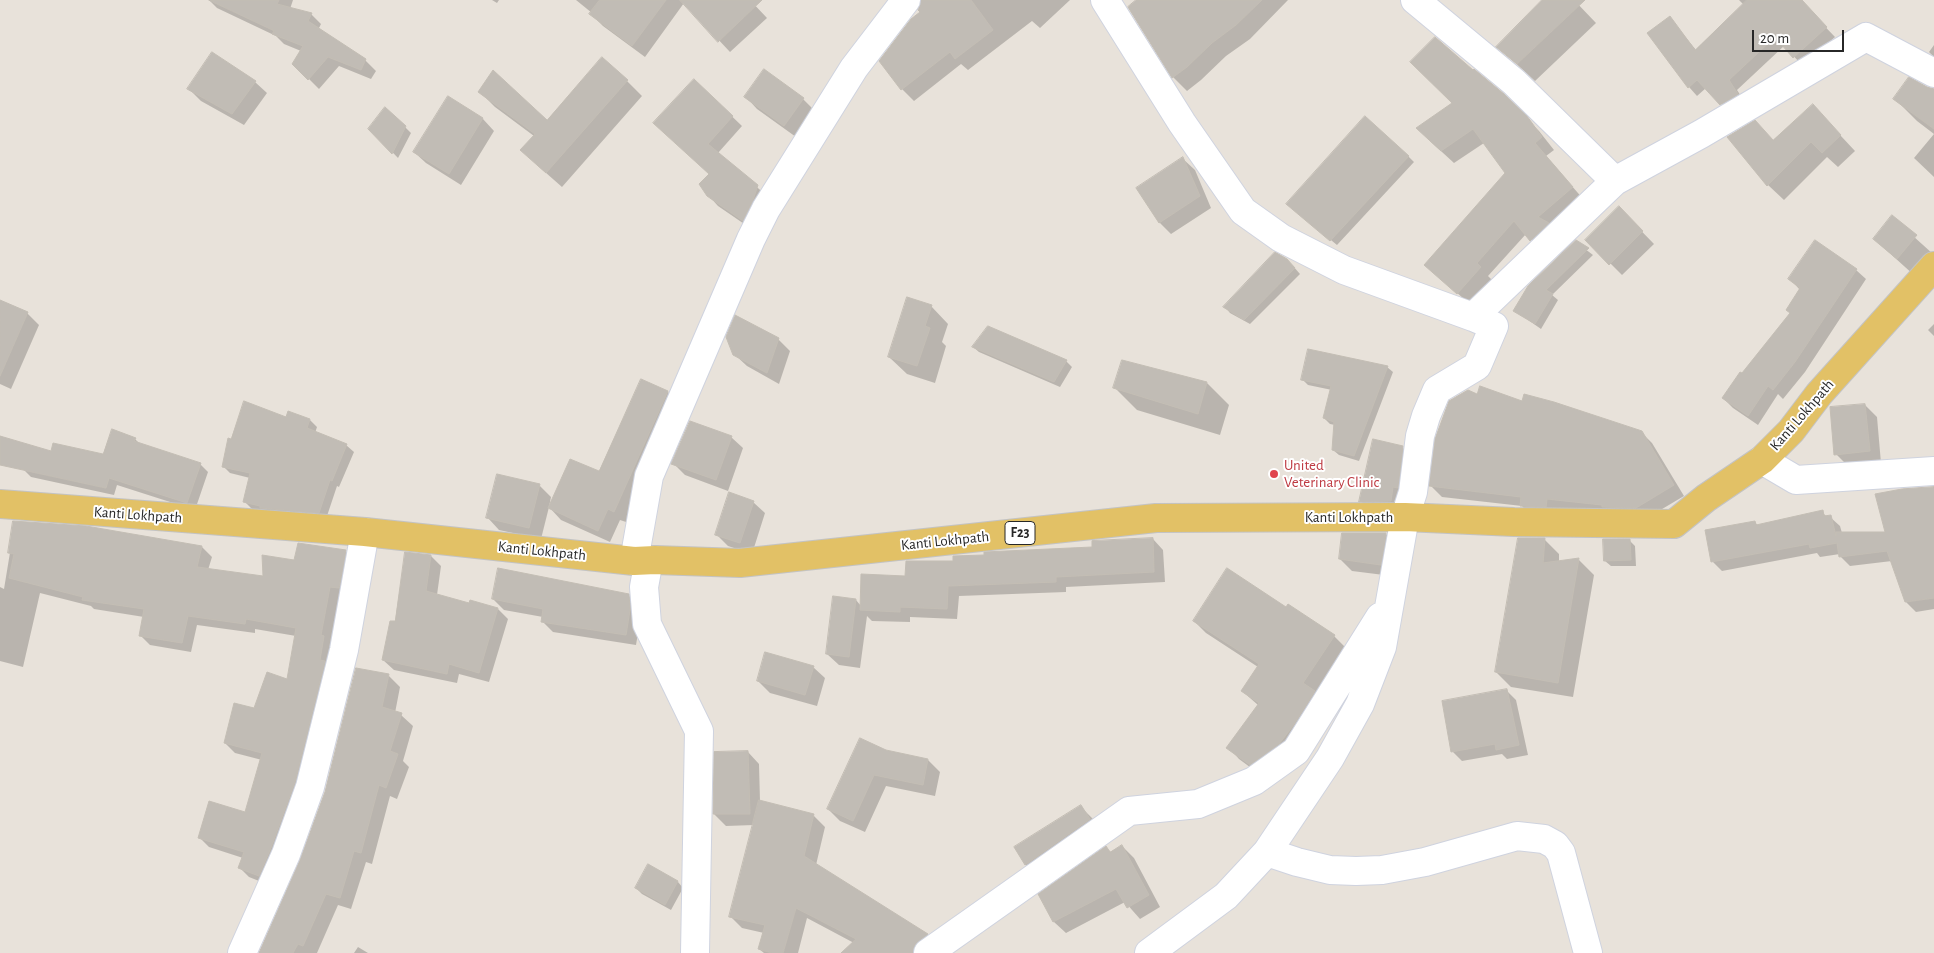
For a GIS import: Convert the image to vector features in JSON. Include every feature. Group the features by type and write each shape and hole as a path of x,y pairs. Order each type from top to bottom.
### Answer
{"main road":[{"name":"Kanti Lokhpath","path":"0,504 365,532 645,561 740,563 1156,518 1405,517 1514,522 1674,524 1706,498 1762,460 1791,431 1819,394 1934,266"}],"street":[{"path":"695,953 699,732 647,624 644,587 648,566 645,561 649,476 751,239 766,209 854,68 906,0"},
{"path":"1105,0 1182,123 1243,211 1281,238 1344,270 1494,326 1477,366 1437,390 1420,436 1414,492 1405,517 1382,647 1360,704 1330,758 1267,852 1226,896 1149,953"},
{"path":"1415,0 1514,82 1615,182"},
{"path":"1473,317 1615,182 1866,37 1934,74"},
{"path":"1762,460 1796,480 1934,471"},
{"path":"242,953 286,854 310,787 344,650 365,532"},
{"path":"928,953 1129,811 1198,804 1254,781 1296,751 1390,600"},
{"path":"1267,852 1330,870 1382,870 1425,862 1517,836 1544,839 1555,845 1561,853 1588,953"}],"building":[{"path":"209,0 279,0 277,4 312,13 308,21 366,59 361,70 328,57 308,80 292,64 303,46 272,34 274,31"},
{"path":"600,0 666,0 632,46 589,14"},
{"path":"680,0 762,0 718,42"},
{"path":"921,0 971,0 993,30 955,59 950,52 901,90 879,61 911,19 920,12 918,10"},
{"path":"1136,0 1262,0 1236,25 1172,78 1128,7"},
{"path":"1542,0 1585,0 1517,64 1496,47"},
{"path":"1747,0 1802,0 1827,27 1793,58 1775,37 1729,80 1738,94 1720,105 1697,80 1688,88 1647,33 1670,16 1695,50"},
{"path":"1435,37 1504,94 1527,116 1542,137 1535,143 1573,187 1538,217 1549,223 1530,241 1514,221 1477,263 1481,267 1457,294 1424,265 1505,173 1473,129 1441,151 1416,128 1452,103 1410,62"},
{"path":"212,52 256,81 232,114 187,89"},
{"path":"602,57 628,80 546,173 520,150 535,134 478,92 493,70 547,120"},
{"path":"764,69 804,98 784,126 744,97"},
{"path":"1909,77 1934,89 1934,129 1893,99"},
{"path":"694,79 733,116 708,144 758,185 743,221 707,196 699,184 709,174 653,123"},
{"path":"448,96 483,118 449,174 413,152"},
{"path":"1813,104 1841,135 1822,153 1811,142 1767,186 1727,137 1755,120 1773,140"},
{"path":"385,107 406,126 392,154 368,129"},
{"path":"1365,116 1409,156 1330,241 1286,204"},
{"path":"1183,157 1200,196 1159,223 1136,188"},
{"path":"1619,206 1643,231 1609,265 1585,240"},
{"path":"1892,215 1917,235 1897,259 1873,239"},
{"path":"1576,240 1589,248 1546,290 1553,294 1535,324 1513,311 1528,286"},
{"path":"1815,240 1857,269 1795,362 1773,390 1768,386 1748,416 1722,398 1740,372 1742,373 1790,313 1786,310 1800,288 1788,279"},
{"path":"1275,252 1287,259 1295,268 1244,320 1223,307"},
{"path":"907,297 932,305 925,326 930,328 917,366 888,357"},
{"path":"0,300 28,312 0,376"},
{"path":"735,315 779,338 767,373 733,355 726,337"},
{"path":"988,326 1067,360 1054,382 972,347"},
{"path":"1308,349 1388,366 1354,456 1332,450 1334,422 1323,418 1331,386 1301,380"},
{"path":"1122,360 1207,382 1198,414 1113,388"},
{"path":"641,379 668,391 614,512 608,509 598,531 548,508 570,459 599,471"},
{"path":"1480,386 1522,401 1524,394 1554,402 1642,431 1674,485 1636,508 1602,507 1602,505 1547,499 1546,507 1520,506 1521,497 1429,486 1435,439 1449,401 1468,390 1477,394"},
{"path":"244,401 286,417 288,411 310,419 307,428 347,444 332,481 330,480 319,513 260,508 260,506 243,502 250,473 222,467 228,438 231,439"},
{"path":"1865,404 1870,451 1834,455 1830,407"},
{"path":"690,421 732,436 716,480 671,464"},
{"path":"112,429 136,438 134,441 201,463 187,503 109,478 106,488 0,465 0,436 51,451 53,443 103,454"},
{"path":"1373,439 1403,446 1398,488 1393,487 1391,501 1359,502"},
{"path":"497,474 540,484 529,528 486,518"},
{"path":"1934,487 1934,598 1905,602 1887,551 1839,557 1837,543 1810,548 1809,544 1711,562 1705,530 1755,521 1756,525 1823,510 1824,516 1831,515 1836,536 1836,532 1885,532 1875,494 1902,489"},
{"path":"729,492 754,501 740,543 715,535"},
{"path":"13,521 86,526 202,546 197,567 263,576 262,555 294,560 298,543 346,550 339,588 330,587 321,635 324,636 320,660 325,661 295,782 259,876 238,868 244,852 198,838 209,801 245,812 262,753 224,743 234,703 254,708 267,672 287,679 296,628 246,619 245,624 188,616 182,643 139,636 144,609 82,600 83,597 9,578 14,554 8,553"},
{"path":"1342,533 1386,533 1381,565 1339,559"},
{"path":"1153,538 1154,572 1056,577 1056,582 948,586 947,609 900,607 900,612 860,610 861,574 905,576 906,561 953,561 953,556 984,555 984,552 1092,547 1092,541"},
{"path":"1518,538 1545,538 1543,563 1579,558 1558,683 1495,672"},
{"path":"1603,539 1630,539 1631,560 1604,561"},
{"path":"405,552 431,555 426,591 469,603 470,600 498,608 479,673 449,664 447,674 382,660 390,621 395,621"},
{"path":"498,568 629,594 630,610 626,635 541,622 543,609 492,599"},
{"path":"1227,568 1286,607 1288,604 1335,635 1303,683 1315,691 1293,726 1279,744 1250,765 1226,748 1259,703 1241,691 1259,664 1193,621"},
{"path":"833,596 856,599 849,657 826,654"},
{"path":"765,652 814,666 805,695 757,681"},
{"path":"356,668 389,674 382,707 402,713 390,751 398,754 386,788 379,785 361,853 354,851 340,898 326,894 303,946 298,944 293,953 259,953 300,860 325,792"},
{"path":"1507,689 1519,745 1496,750 1495,744 1451,752 1442,701"},
{"path":"860,738 886,750 928,759 923,785 874,775 853,821 827,809"},
{"path":"748,751 750,814 713,814 714,752"},
{"path":"759,800 814,814 804,856 928,934 914,946 913,953 841,953 856,939 796,908 783,953 772,953 758,949 765,925 729,917"},
{"path":"1081,805 1090,819 1025,865 1014,847"},
{"path":"1122,845 1149,895 1127,908 1116,889 1053,922 1038,894 1106,846 1110,852"},
{"path":"648,864 678,881 665,905 635,888"}],"place":[{"name":"United Veterinary Clinic","path":"1274,474"}]}
